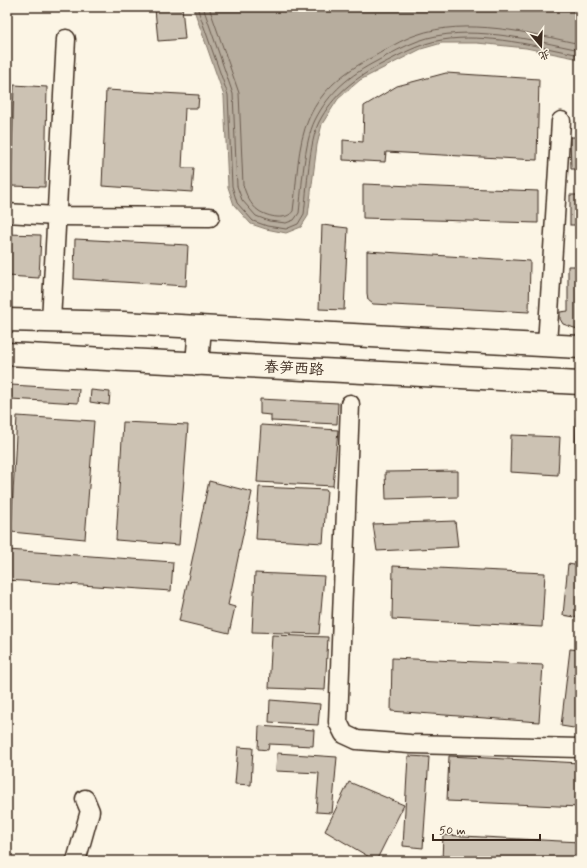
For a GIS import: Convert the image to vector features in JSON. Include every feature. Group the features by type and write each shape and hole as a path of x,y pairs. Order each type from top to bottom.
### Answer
{"main road":[{"path":"7,320 200,327 580,347"},
{"path":"197,364 200,327"},
{"name":"春笋西路","path":"7,354 580,383"}],"street":[{"path":"51,321 66,38"},
{"path":"547,345 561,120"},
{"path":"7,213 56,216 210,217"},
{"path":"350,404 338,722 344,734 357,740 410,744 580,748"},
{"path":"76,861 90,811 85,799"}],"water":[{"path":"193,7 580,7 580,59 526,48 477,43 442,43 421,49 360,80 338,99 322,124 317,145 308,216 301,227 286,233 251,224 234,205 228,187 224,96"}],"building":[{"path":"182,7 185,39 158,41 155,9"},
{"path":"446,73 539,79 537,160 386,152 385,162 343,160 343,140 363,142 364,106 397,86"},
{"path":"14,85 47,87 45,187 11,186"},
{"path":"106,90 199,95 198,108 185,108 182,168 194,168 192,192 102,186"},
{"path":"570,137 580,137 580,169 571,169"},
{"path":"363,184 538,191 538,223 363,218"},
{"path":"570,195 580,195 580,225 570,225"},
{"path":"322,225 348,228 344,310 319,309"},
{"path":"7,234 41,235 39,278 7,276"},
{"path":"75,239 188,245 186,286 74,279"},
{"path":"367,251 530,261 529,312 373,304 368,300 367,293"},
{"path":"568,266 580,266 580,330 563,324 560,319 560,312 568,311"},
{"path":"11,385 79,389 78,403 11,399"},
{"path":"91,390 110,392 109,405 90,402"},
{"path":"260,399 338,403 337,424 271,421 271,415 260,414"},
{"path":"17,416 94,421 85,539 11,532"},
{"path":"576,417 580,417 580,460 575,460"},
{"path":"123,422 188,425 179,545 116,540"},
{"path":"261,425 338,430 333,486 257,482"},
{"path":"511,435 560,437 558,475 510,472"},
{"path":"458,471 458,497 386,499 385,472"},
{"path":"209,481 252,492 228,605 235,607 229,633 179,621"},
{"path":"259,487 327,490 323,543 256,539"},
{"path":"455,521 458,547 377,551 373,524"},
{"path":"8,550 173,562 171,591 7,580"},
{"path":"568,564 580,566 580,618 563,615"},
{"path":"393,566 545,573 542,627 392,619"},
{"path":"255,573 324,576 319,634 252,632"},
{"path":"272,635 328,637 325,690 269,688"},
{"path":"570,649 580,650 580,729 561,726"},
{"path":"392,658 543,665 539,722 391,711"},
{"path":"270,700 320,704 318,725 269,722"},
{"path":"259,726 314,730 313,746 269,744 268,750 258,749"},
{"path":"238,747 253,748 251,785 235,784"},
{"path":"277,753 337,757 332,813 316,812 319,773 276,771"},
{"path":"408,756 429,757 423,848 403,846"},
{"path":"449,756 580,763 580,807 447,801"},
{"path":"349,782 404,805 376,861 325,831"},
{"path":"443,835 580,842 580,861 442,861"}]}
